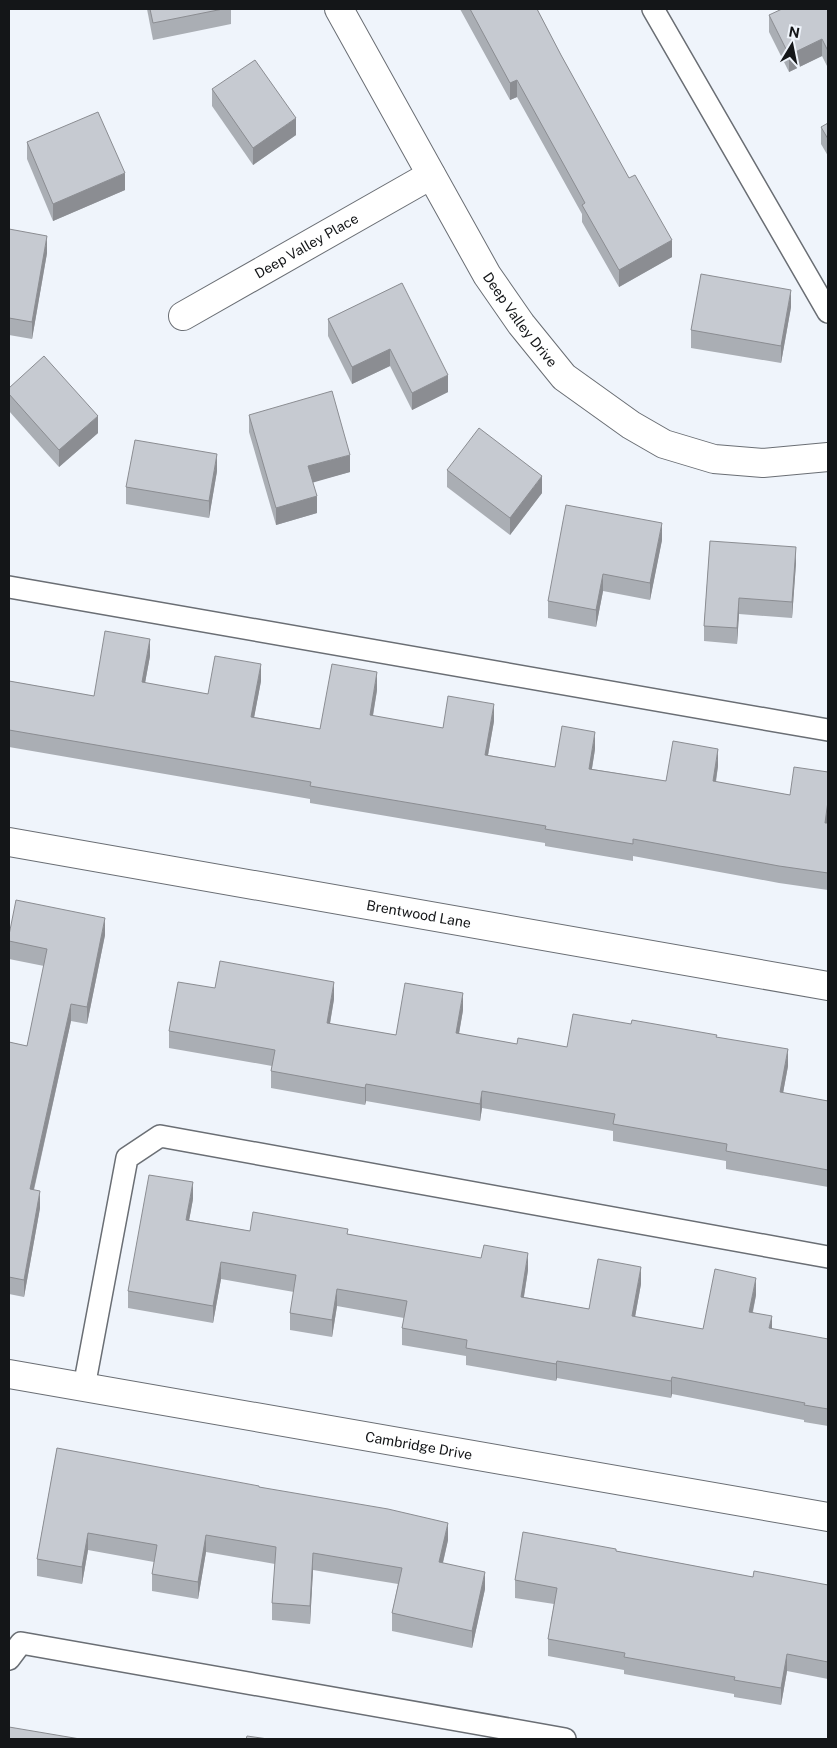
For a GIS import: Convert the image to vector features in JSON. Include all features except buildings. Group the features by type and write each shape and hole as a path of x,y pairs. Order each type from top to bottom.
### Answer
{"street":[{"name":"Deep Valley Drive","path":"339,9 487,275 521,324 564,377 631,425 664,444 714,458 762,463 828,457"},
{"name":"Deep Valley Place","path":"184,316 431,175"},
{"name":"Brentwood Lane","path":"9,842 828,986"},
{"name":"Cambridge Drive","path":"9,1374 828,1517"}],"lane":[{"path":"653,9 828,312"},
{"path":"9,587 828,730"},
{"path":"84,1387 127,1158 160,1136 828,1257"},
{"path":"9,1659 21,1643 565,1739"}]}
